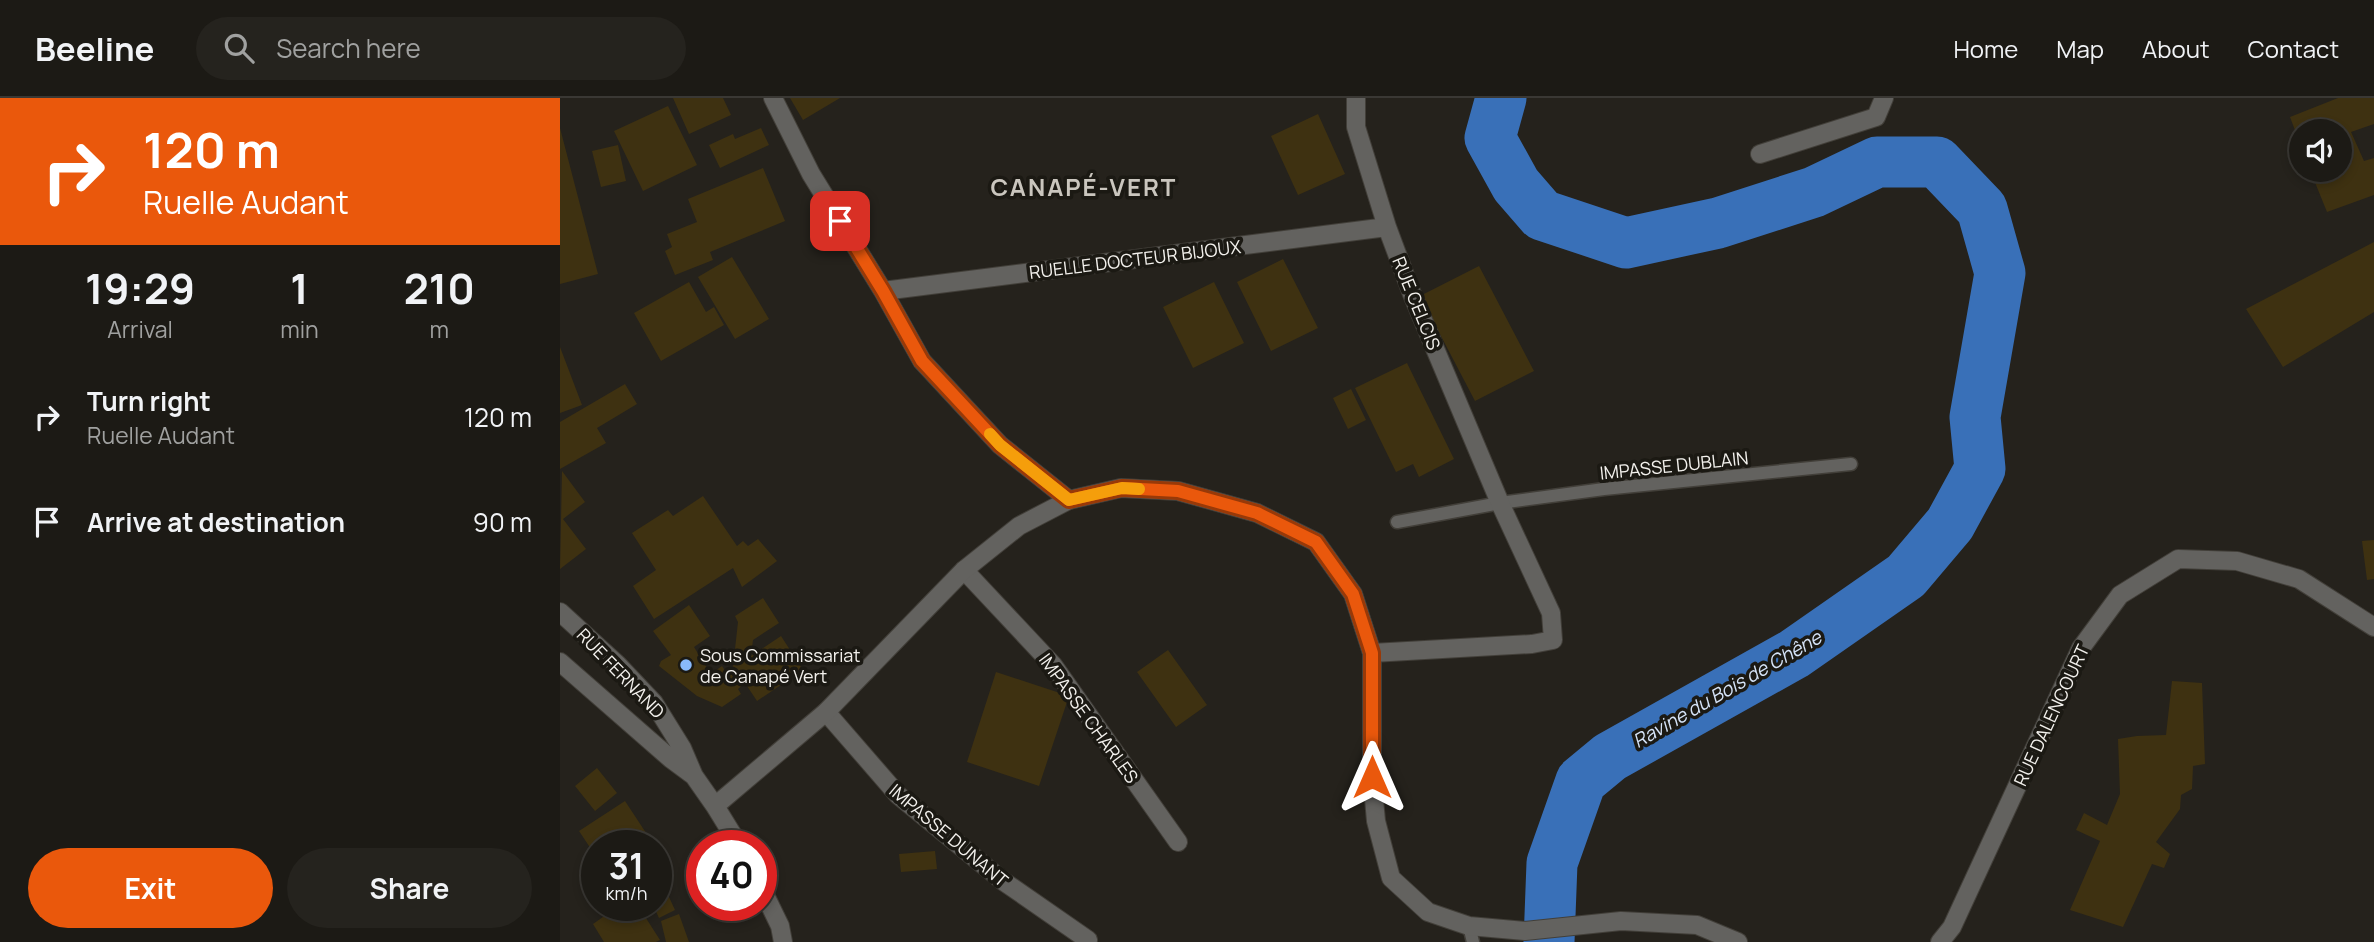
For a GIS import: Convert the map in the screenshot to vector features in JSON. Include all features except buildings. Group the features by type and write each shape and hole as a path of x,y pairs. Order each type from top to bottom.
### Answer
{"street":[{"path":"773,98 811,174 883,291 922,361 1000,445 1069,500"},
{"name":"RUE CELCIS","path":"1356,98 1356,127 1387,227 1412,294 1500,503 1551,613 1553,640 1532,644 1372,653"},
{"path":"1760,154 1876,117 1884,98"},
{"name":"RUELLE DOCTEUR BIJOUX","path":"883,291 1387,227"},
{"path":"715,806 826,712 964,570 1019,526 1069,500 1122,488 1178,491 1257,513 1316,542 1353,594 1372,653 1372,777 1376,821 1391,878 1429,912 1471,934 1620,922 1697,925 1738,942"},
{"name":"RUE DALENCOURT","path":"1940,942 1952,927 2081,648 2120,595 2178,559 2237,561 2299,579 2374,627"},
{"name":"IMPASSE CHARLES","path":"964,570 1053,665 1178,842"},
{"name":"RUE FERNAND","path":"560,612 618,665 654,703 682,748 694,776"},
{"path":"560,662 694,776 730,830"},
{"name":"IMPASSE DUNANT","path":"826,712 898,795 1003,881 1088,940"},
{"path":"777,920 783,942"}],"lane":[{"name":"IMPASSE DUBLAIN","path":"1397,522 1500,503 1604,489 1852,464"}],"waterway":[{"name":"Ravine du Bois de Chêne","path":"1501,98 1490,138 1516,185 1542,215 1626,243 1718,223 1814,192 1877,162 1937,162 1982,209 2000,273 1975,417 1980,469 1950,524 1906,576 1794,654 1610,757 1581,781 1552,863 1549,942"}],"slow traffic":[{"path":"990,434 1069,500 1122,488 1139,489"}],"place":[{"name":"Sous Commissariat de Canapé Vert","path":"686,665"}],"district":[{"name":"CANAPÉ-VERT","path":"1084,186"}],"route":[{"path":"840,221 922,361 1000,445 1069,500 1122,488 1178,491 1257,513 1316,542 1353,594 1372,653 1372,777"}]}
